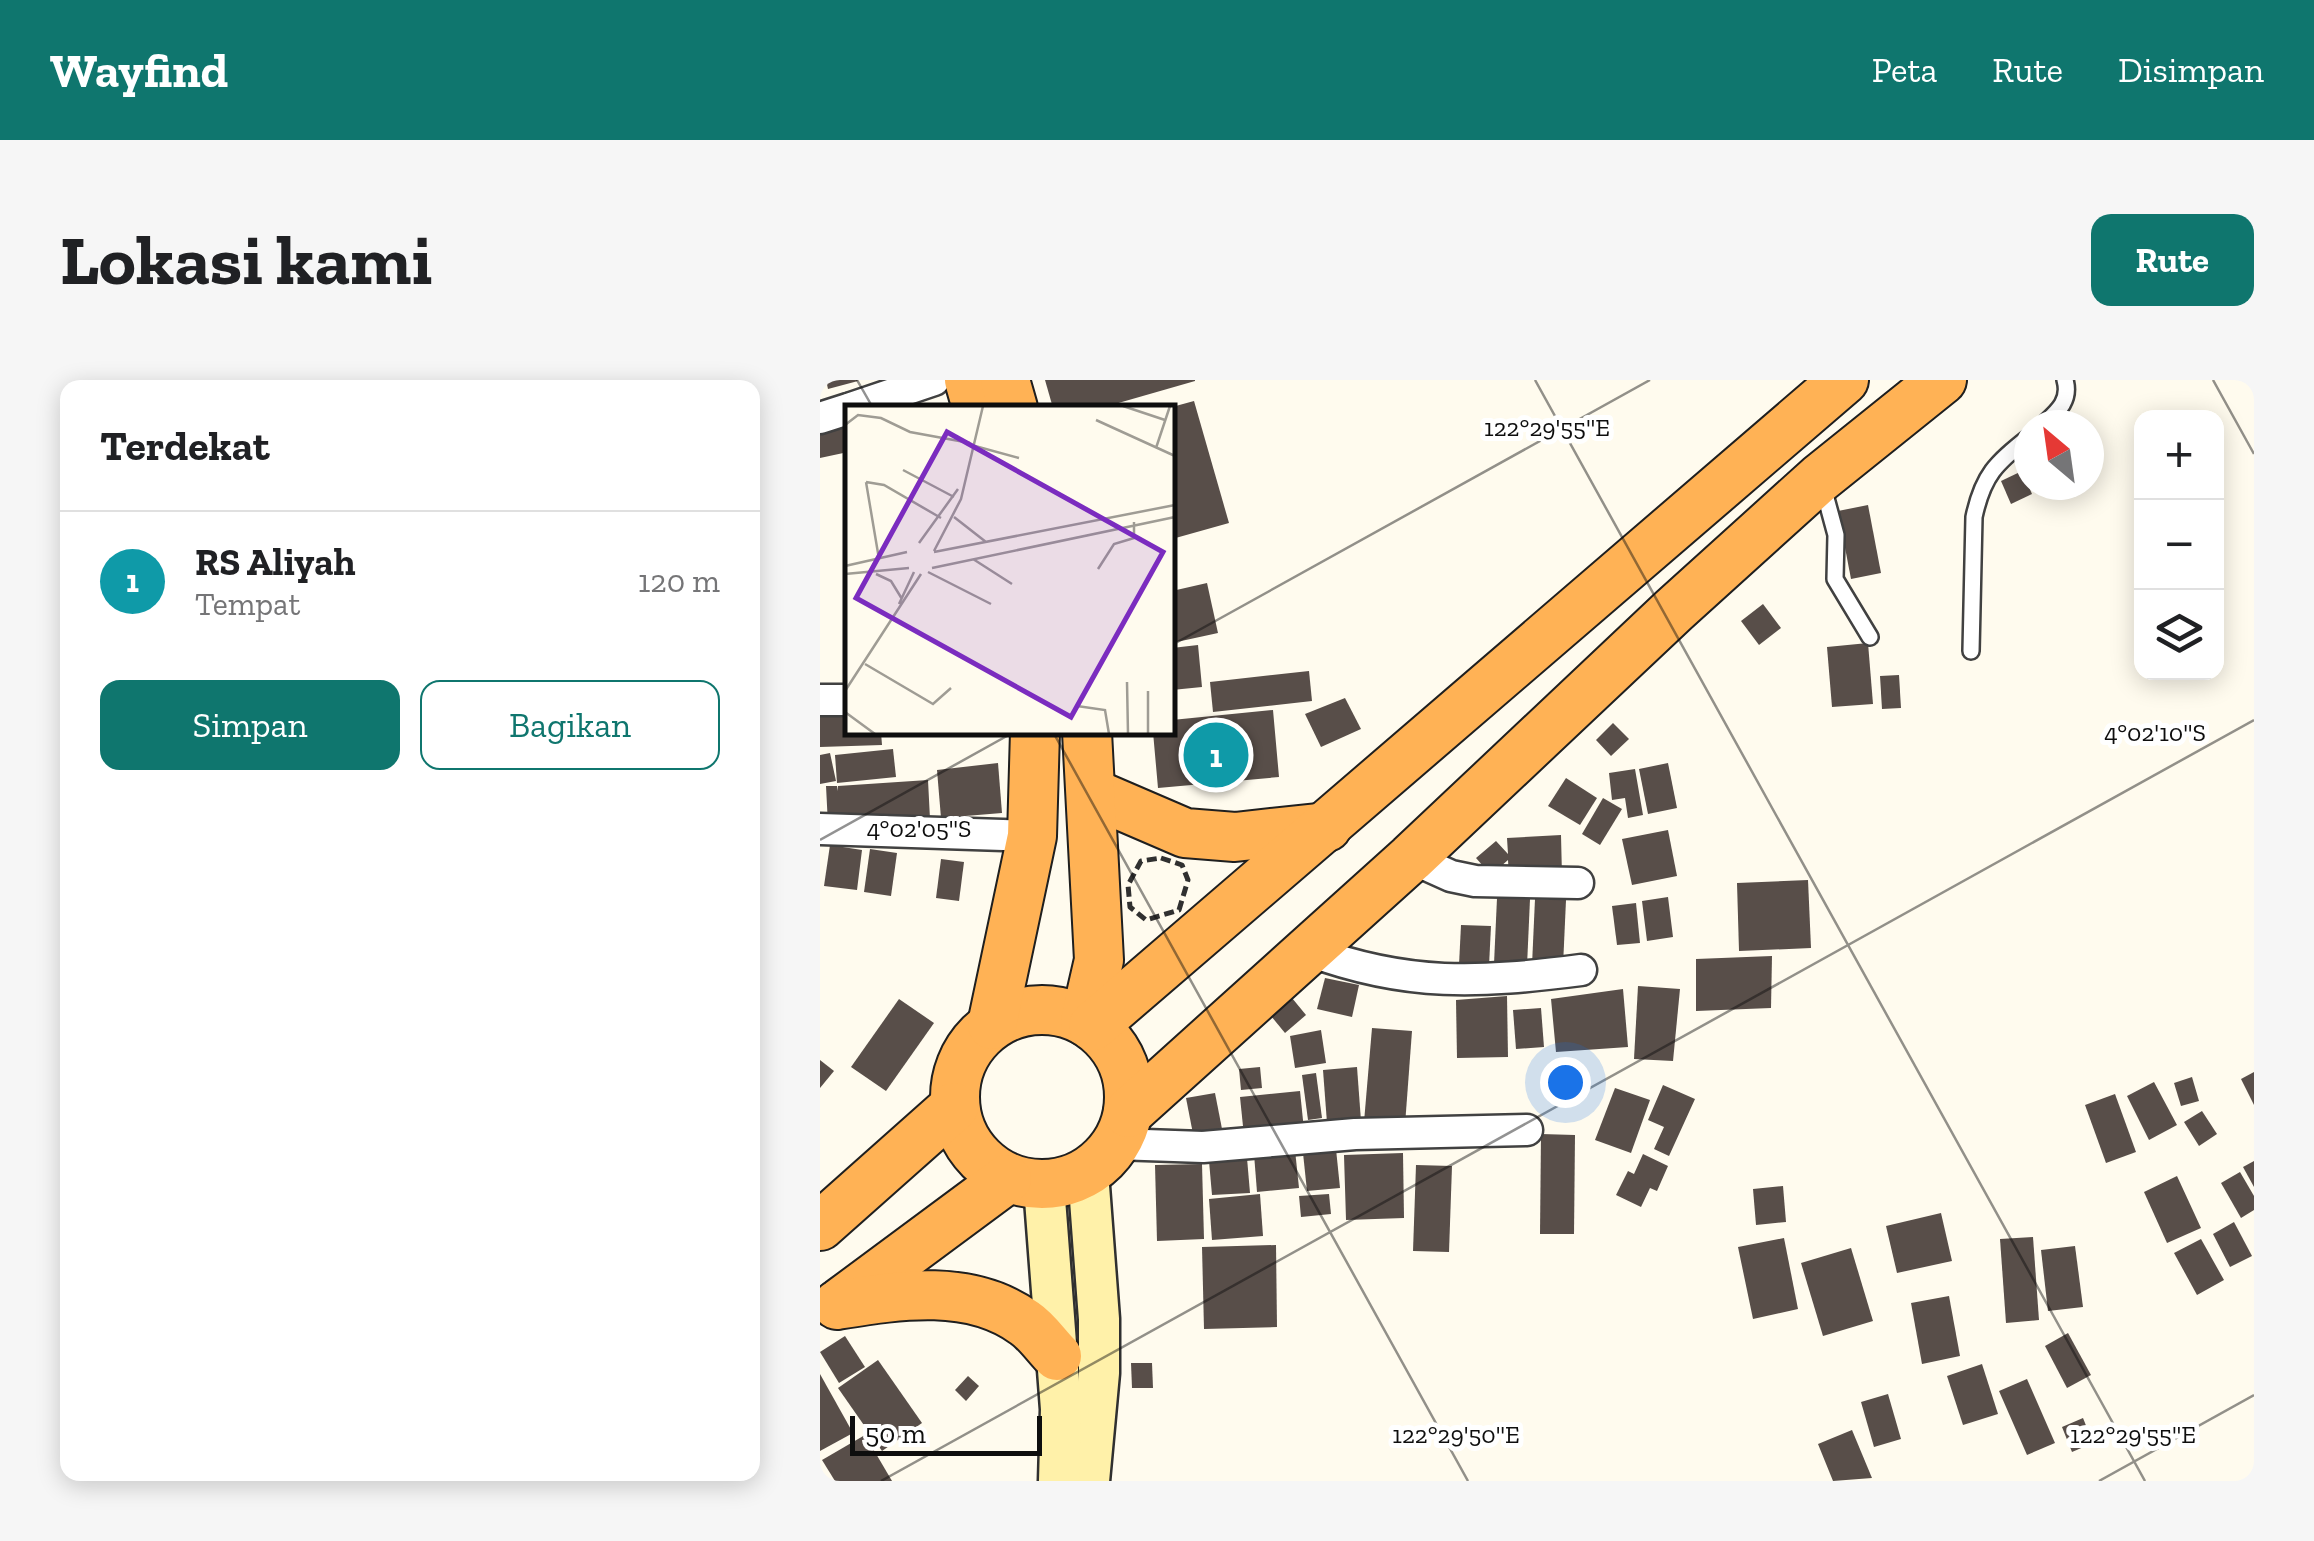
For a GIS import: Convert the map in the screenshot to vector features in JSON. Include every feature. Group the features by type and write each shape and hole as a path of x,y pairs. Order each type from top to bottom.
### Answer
{"highway":[{"path":"969,380 976,405"},
{"path":"1005,380 1012,405"},
{"path":"1089,1024 1327,826 1844,380"},
{"path":"828,1310 1077,1159 1310,951 1820,478 1942,380"},
{"path":"992,1025 1032,836 1035,735"},
{"path":"1087,735 1099,960 1089,1024"},
{"path":"1092,793 1186,833 1235,837 1327,826"},
{"path":"1062,1012 1089,1024 1116,1050 1128,1080 1077,1159 970,1150 954,1106 962,1061 992,1025 1014,1014 1062,1012"},
{"path":"824,1213 954,1106"},
{"path":"828,1310 898,1296 952,1295 1000,1310 1026,1324 1057,1356"}],"main road":[{"path":"1059,1481 1062,1409 1057,1356 1077,1159"},
{"path":"1077,1159 1099,1319 1099,1373 1089,1481"}],"street":[{"path":"859,405 934,380"},
{"path":"820,418 845,410"},
{"path":"820,829 1032,836"},
{"path":"1411,858 1450,876 1475,881 1578,883"},
{"path":"1310,951 1350,966 1422,980 1498,980 1580,970"},
{"path":"1077,1159 1354,1134 1527,1130"}],"lane":[{"path":"2059,410 2068,392 2066,380"},
{"path":"1971,650 1974,517 1978,496 1984,479 2014,449"},
{"path":"1820,478 1836,536 1835,580 1870,637"}],"path":[{"path":"1161,858 1182,865 1188,880 1179,910 1146,920 1130,907 1128,885 1140,861 1161,858"}],"building":[{"path":"826,380 857,380 858,381 828,389"},
{"path":"1045,380 1195,380 1111,405 1052,405"},
{"path":"1194,401 1229,523 1175,538 1175,406"},
{"path":"845,425 845,453 820,458 820,430"},
{"path":"2014,475 2014,500 2019,500 2011,504 2001,481"},
{"path":"1868,505 1881,573 1851,579 1838,511"},
{"path":"1207,583 1218,633 1175,642 1175,590"},
{"path":"1763,604 1781,628 1759,645 1741,621"},
{"path":"1868,643 1873,704 1832,707 1827,647"},
{"path":"1198,645 1202,687 1175,690 1175,648"},
{"path":"1309,671 1312,701 1213,712 1210,682"},
{"path":"1899,675 1901,708 1882,709 1880,676"},
{"path":"1345,698 1361,729 1321,747 1305,714"},
{"path":"1273,710 1279,777 1158,788 1153,735 1175,735 1175,720"},
{"path":"845,714 845,735 881,735 882,745 820,747 820,715"},
{"path":"1613,723 1629,739 1611,756 1596,740"},
{"path":"893,749 896,777 837,783 835,755"},
{"path":"830,753 836,781 820,784 820,755"},
{"path":"998,763 1002,813 941,818 937,770"},
{"path":"1668,763 1677,808 1648,814 1639,769"},
{"path":"1635,769 1643,815 1628,818 1625,798 1612,800 1609,773"},
{"path":"1566,778 1597,798 1580,825 1548,806"},
{"path":"928,780 930,819 828,825 826,786 837,786 838,791 838,786"},
{"path":"1603,798 1622,809 1600,845 1582,834"},
{"path":"1668,830 1677,876 1632,885 1622,839"},
{"path":"1561,835 1562,876 1509,878 1508,860 1491,875 1476,858 1496,841 1508,854 1507,838"},
{"path":"830,845 862,850 857,890 824,886"},
{"path":"870,849 897,853 891,896 864,892"},
{"path":"941,859 964,862 959,901 936,898"},
{"path":"1808,880 1811,948 1739,951 1737,883"},
{"path":"1668,897 1673,937 1647,941 1642,901"},
{"path":"1497,898 1530,899 1527,966 1494,964"},
{"path":"1535,899 1566,900 1563,966 1532,965"},
{"path":"1636,903 1640,943 1617,945 1612,906"},
{"path":"1461,925 1491,926 1489,966 1459,965"},
{"path":"1772,956 1771,1008 1696,1011 1696,959"},
{"path":"1325,978 1359,985 1352,1017 1317,1009"},
{"path":"1638,986 1680,989 1673,1061 1634,1059"},
{"path":"1623,989 1628,1047 1556,1052 1551,999"},
{"path":"1507,996 1508,1057 1457,1058 1456,1000"},
{"path":"1292,998 1306,1015 1285,1033 1271,1016"},
{"path":"899,999 934,1023 886,1091 851,1067"},
{"path":"1541,1008 1544,1047 1516,1049 1513,1010"},
{"path":"1372,1028 1412,1031 1405,1125 1364,1122"},
{"path":"1321,1030 1326,1063 1295,1068 1290,1036"},
{"path":"820,1060 834,1071 820,1088"},
{"path":"1260,1067 1262,1088 1241,1090 1239,1069"},
{"path":"1357,1067 1361,1121 1327,1123 1323,1070"},
{"path":"2254,1072 2254,1105 2241,1079"},
{"path":"1316,1073 1322,1118 1308,1120 1302,1075"},
{"path":"2192,1077 2199,1101 2181,1106 2174,1083"},
{"path":"2154,1082 2177,1125 2149,1140 2127,1096"},
{"path":"1663,1085 1695,1099 1669,1156 1654,1149 1664,1127 1648,1120"},
{"path":"1615,1088 1650,1100 1631,1153 1595,1140"},
{"path":"1300,1091 1304,1130 1244,1136 1240,1097"},
{"path":"1215,1093 1223,1134 1194,1139 1186,1098"},
{"path":"2115,1094 2136,1152 2106,1163 2085,1105"},
{"path":"2202,1111 2217,1134 2199,1146 2184,1122"},
{"path":"1541,1134 1575,1135 1574,1234 1540,1234"},
{"path":"1336,1149 1340,1188 1307,1191 1303,1153"},
{"path":"1295,1150 1299,1188 1257,1192 1254,1154"},
{"path":"1403,1153 1404,1218 1346,1220 1344,1155"},
{"path":"1643,1154 1668,1166 1657,1191 1650,1188 1641,1207 1616,1195 1628,1171 1634,1174"},
{"path":"1247,1158 1250,1193 1212,1195 1209,1161"},
{"path":"2254,1161 2254,1187 2243,1167"},
{"path":"1202,1164 1204,1239 1157,1241 1155,1165"},
{"path":"1416,1165 1452,1166 1449,1252 1413,1251"},
{"path":"2240,1172 2254,1196 2254,1210 2241,1218 2221,1183"},
{"path":"2177,1176 2201,1228 2167,1243 2144,1192"},
{"path":"1783,1186 1786,1222 1756,1225 1753,1189"},
{"path":"1260,1194 1263,1236 1212,1240 1209,1199"},
{"path":"1329,1194 1331,1214 1301,1217 1299,1196"},
{"path":"1941,1213 1952,1261 1897,1273 1886,1226"},
{"path":"2234,1222 2252,1256 2230,1267 2213,1234"},
{"path":"2033,1237 2039,1320 2006,1323 2000,1239"},
{"path":"1784,1238 1798,1309 1753,1319 1738,1247"},
{"path":"2201,1239 2224,1280 2197,1295 2174,1253"},
{"path":"1276,1245 1277,1327 1204,1329 1202,1247"},
{"path":"2075,1246 2083,1307 2048,1311 2041,1250"},
{"path":"1851,1248 1873,1321 1823,1336 1801,1263"},
{"path":"1949,1296 1960,1356 1922,1364 1911,1303"},
{"path":"2068,1333 2091,1375 2067,1388 2045,1346"},
{"path":"845,1336 865,1367 839,1383 820,1352"},
{"path":"878,1360 922,1423 882,1451 838,1388"},
{"path":"1131,1363 1152,1363 1153,1388 1132,1388"},
{"path":"1982,1364 1998,1414 1963,1425 1947,1376"},
{"path":"820,1374 853,1433 820,1451"},
{"path":"968,1376 979,1386 966,1401 955,1390"},
{"path":"2027,1379 2055,1443 2027,1455 1999,1391"},
{"path":"1888,1394 1901,1439 1874,1447 1861,1402"},
{"path":"2083,1418 2093,1443 2072,1452 2062,1427"},
{"path":"1852,1430 1872,1478 1833,1481 1818,1444"},
{"path":"865,1435 892,1481 835,1481 822,1460"}],"place":[{"name":"RS Aliyah","path":"1216,755"}]}
